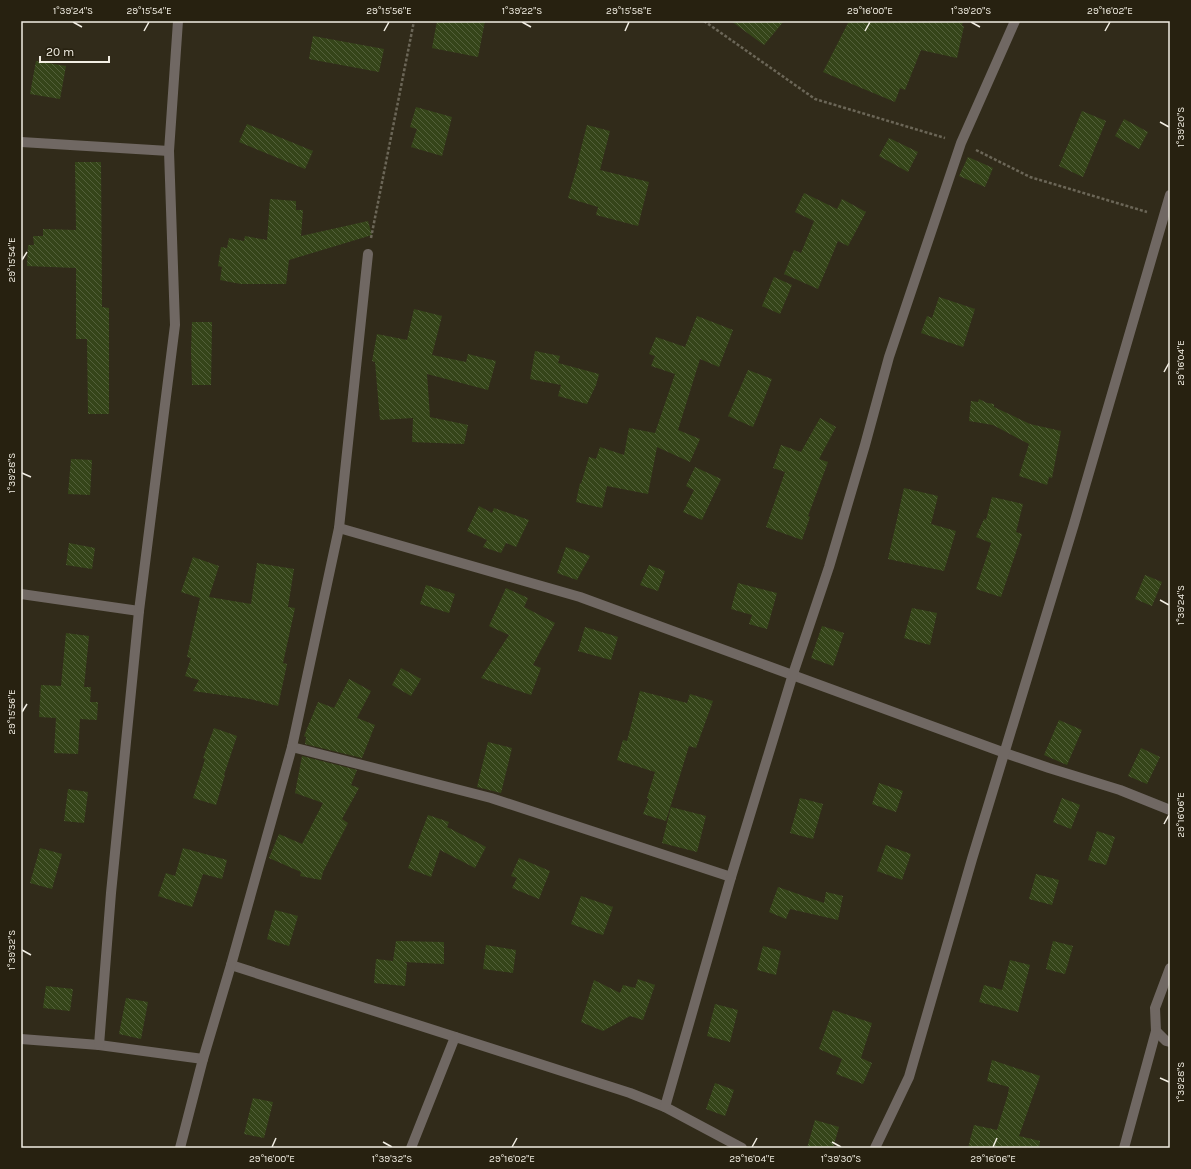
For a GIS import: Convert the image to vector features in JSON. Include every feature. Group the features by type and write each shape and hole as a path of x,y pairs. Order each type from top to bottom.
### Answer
{"street":[{"path":"100,1045 111,893 139,611 175,325 169,151 178,21"},
{"path":"665,1107 731,877 793,674 829,567 889,357 961,143 1015,21"},
{"path":"21,142 169,151"},
{"path":"875,1148 909,1077 1004,753 1167,218 1170,195"},
{"path":"180,1148 203,1059 292,747 339,528 368,254"},
{"path":"339,528 580,597 793,674 1004,753 1120,790 1170,810"},
{"path":"21,594 139,611"},
{"path":"292,747 491,798 731,877"},
{"path":"231,965 630,1093 665,1107 742,1148"},
{"path":"1124,1148 1156,1031 1155,1008 1170,968"},
{"path":"1156,1031 1166,1041 1170,1042"},
{"path":"411,1148 455,1037"},
{"path":"21,1039 100,1045 203,1059"}],"path":[{"path":"368,254 414,21"},
{"path":"704,21 815,98 961,143 1030,177 1167,218"}],"building":[{"path":"437,21 485,21 478,57 432,48"},
{"path":"731,21 784,21 764,45"},
{"path":"849,21 963,21 962,26 964,26 957,58 921,50 905,90 900,88 895,102 823,72"},
{"path":"313,36 384,49 379,72 309,59"},
{"path":"36,61 66,66 60,99 30,94"},
{"path":"416,107 452,117 442,156 411,147 417,129 410,127"},
{"path":"1082,111 1106,121 1083,177 1059,166"},
{"path":"1124,119 1148,132 1139,149 1115,136"},
{"path":"247,124 313,151 305,169 239,142"},
{"path":"587,125 610,131 600,170 649,182 638,226 596,215 598,207 568,198"},
{"path":"889,138 918,152 908,172 879,156"},
{"path":"968,157 993,168 985,187 959,176"},
{"path":"75,162 101,162 102,307 109,308 109,414 88,414 87,339 76,339 76,268 27,266 28,245 34,245 33,236 43,236 43,229 76,230"},
{"path":"804,193 837,209 842,199 866,212 848,246 838,241 818,289 784,274 794,250 801,253 814,221 795,212"},
{"path":"270,199 296,201 296,210 303,210 301,236 368,221 372,235 289,260 286,284 241,284 220,280 222,267 218,266 221,247 227,248 229,238 244,241 245,236 267,240"},
{"path":"774,277 792,285 780,314 762,306"},
{"path":"939,297 975,309 963,347 921,333 927,316 932,318"},
{"path":"414,309 442,316 432,355 466,362 468,354 496,361 488,390 427,374 430,417 468,425 464,444 412,442 413,418 380,420 375,362 372,361 377,334 407,340"},
{"path":"697,316 733,330 719,367 700,359 678,430 700,439 690,462 657,447 648,494 607,486 602,508 576,502 580,483 581,484 589,457 596,459 600,447 624,455 629,428 655,433 675,374 651,366 655,356 649,354 656,337 685,347"},
{"path":"192,322 212,322 211,385 192,385"},
{"path":"535,351 560,356 558,363 599,374 596,385 587,404 558,396 561,385 530,379"},
{"path":"748,370 772,379 753,427 728,416"},
{"path":"979,399 987,403 994,404 994,407 1030,424 1061,431 1052,478 1049,477 1047,485 1019,476 1029,444 993,425 969,421 971,401 978,402"},
{"path":"820,418 836,427 819,459 828,462 808,516 810,517 802,540 766,527 785,472 773,468 781,445 801,452"},
{"path":"71,459 92,460 90,495 68,494"},
{"path":"695,467 721,479 702,520 683,512 694,490 686,486"},
{"path":"904,488 938,496 931,524 956,531 944,571 888,559"},
{"path":"992,497 1023,504 1016,532 1022,534 1001,597 976,589 991,543 976,537 984,519 986,520"},
{"path":"479,506 492,513 494,508 529,520 516,547 506,543 501,553 483,547 487,540 467,531"},
{"path":"69,543 95,548 92,569 66,565"},
{"path":"566,547 590,556 577,580 557,573"},
{"path":"193,557 219,566 209,597 251,604 257,563 294,569 288,607 295,608 283,663 287,664 278,706 250,699 193,691 199,680 185,676 191,658 187,657 200,598 181,592"},
{"path":"649,565 665,571 658,591 640,585"},
{"path":"1145,575 1162,582 1152,606 1135,599"},
{"path":"738,583 777,593 767,629 749,624 752,615 731,609"},
{"path":"426,585 455,594 449,613 420,604"},
{"path":"506,588 528,598 524,607 555,623 533,665 541,668 531,695 481,678 509,635 489,626"},
{"path":"912,608 937,613 930,645 904,638"},
{"path":"822,626 844,633 833,666 811,658"},
{"path":"585,627 618,637 611,660 578,651"},
{"path":"66,633 89,636 84,687 91,687 90,702 98,702 97,720 80,719 78,754 54,753 56,718 39,717 41,685 61,686"},
{"path":"401,668 421,679 411,696 392,685"},
{"path":"349,679 371,691 357,718 375,725 362,758 305,744 306,737 304,736 318,702 334,708"},
{"path":"640,691 687,703 690,694 713,701 696,748 689,746 666,821 643,814 649,799 647,798 655,772 617,760 623,740 627,741"},
{"path":"1059,720 1082,730 1067,765 1044,755"},
{"path":"214,728 237,736 216,805 193,798 205,759 203,758"},
{"path":"488,742 512,748 501,793 477,787"},
{"path":"1141,748 1160,757 1147,784 1128,776"},
{"path":"302,756 357,770 351,785 359,788 342,819 348,823 323,872 321,880 300,876 301,872 269,858 279,834 302,844 323,803 295,793"},
{"path":"879,783 903,791 896,812 872,804"},
{"path":"68,789 88,792 84,823 64,821"},
{"path":"800,798 823,804 813,839 790,833"},
{"path":"1062,798 1080,805 1071,829 1053,822"},
{"path":"671,807 706,816 697,852 662,843"},
{"path":"428,815 449,822 447,827 486,847 475,868 440,850 431,877 408,868"},
{"path":"1097,831 1115,837 1106,865 1088,860"},
{"path":"886,845 911,854 902,880 877,871"},
{"path":"40,848 62,854 52,889 30,883"},
{"path":"183,848 227,860 222,879 203,874 192,907 158,896 166,873 175,876"},
{"path":"519,858 550,871 539,899 512,888 517,878 511,876"},
{"path":"1036,874 1059,880 1052,905 1029,899"},
{"path":"778,887 824,903 826,892 843,896 838,920 790,909 786,919 769,912"},
{"path":"581,896 613,907 603,935 571,924"},
{"path":"275,910 298,916 289,946 267,939"},
{"path":"396,941 444,942 444,964 404,962 407,963 405,986 374,983 376,959 393,961"},
{"path":"1053,941 1073,946 1065,974 1046,969"},
{"path":"486,945 516,950 513,973 483,969"},
{"path":"763,946 781,951 776,975 757,970"},
{"path":"1010,960 1030,965 1018,1012 979,1002 984,985 1002,990"},
{"path":"638,979 655,985 643,1020 630,1016 603,1031 581,1022 594,980 620,993 623,985 635,988"},
{"path":"46,986 73,989 70,1011 43,1008"},
{"path":"126,998 148,1002 141,1039 119,1034"},
{"path":"715,1004 738,1010 730,1042 707,1036"},
{"path":"833,1010 872,1023 861,1058 872,1063 863,1084 836,1074 842,1059 819,1049"},
{"path":"992,1060 1040,1076 1019,1136 1040,1141 1039,1148 968,1148 974,1125 997,1130 1008,1094 1009,1087 987,1081"},
{"path":"715,1083 734,1090 725,1116 706,1109"},
{"path":"253,1098 273,1102 264,1138 244,1134"},
{"path":"815,1120 839,1127 833,1148 807,1148"}]}
